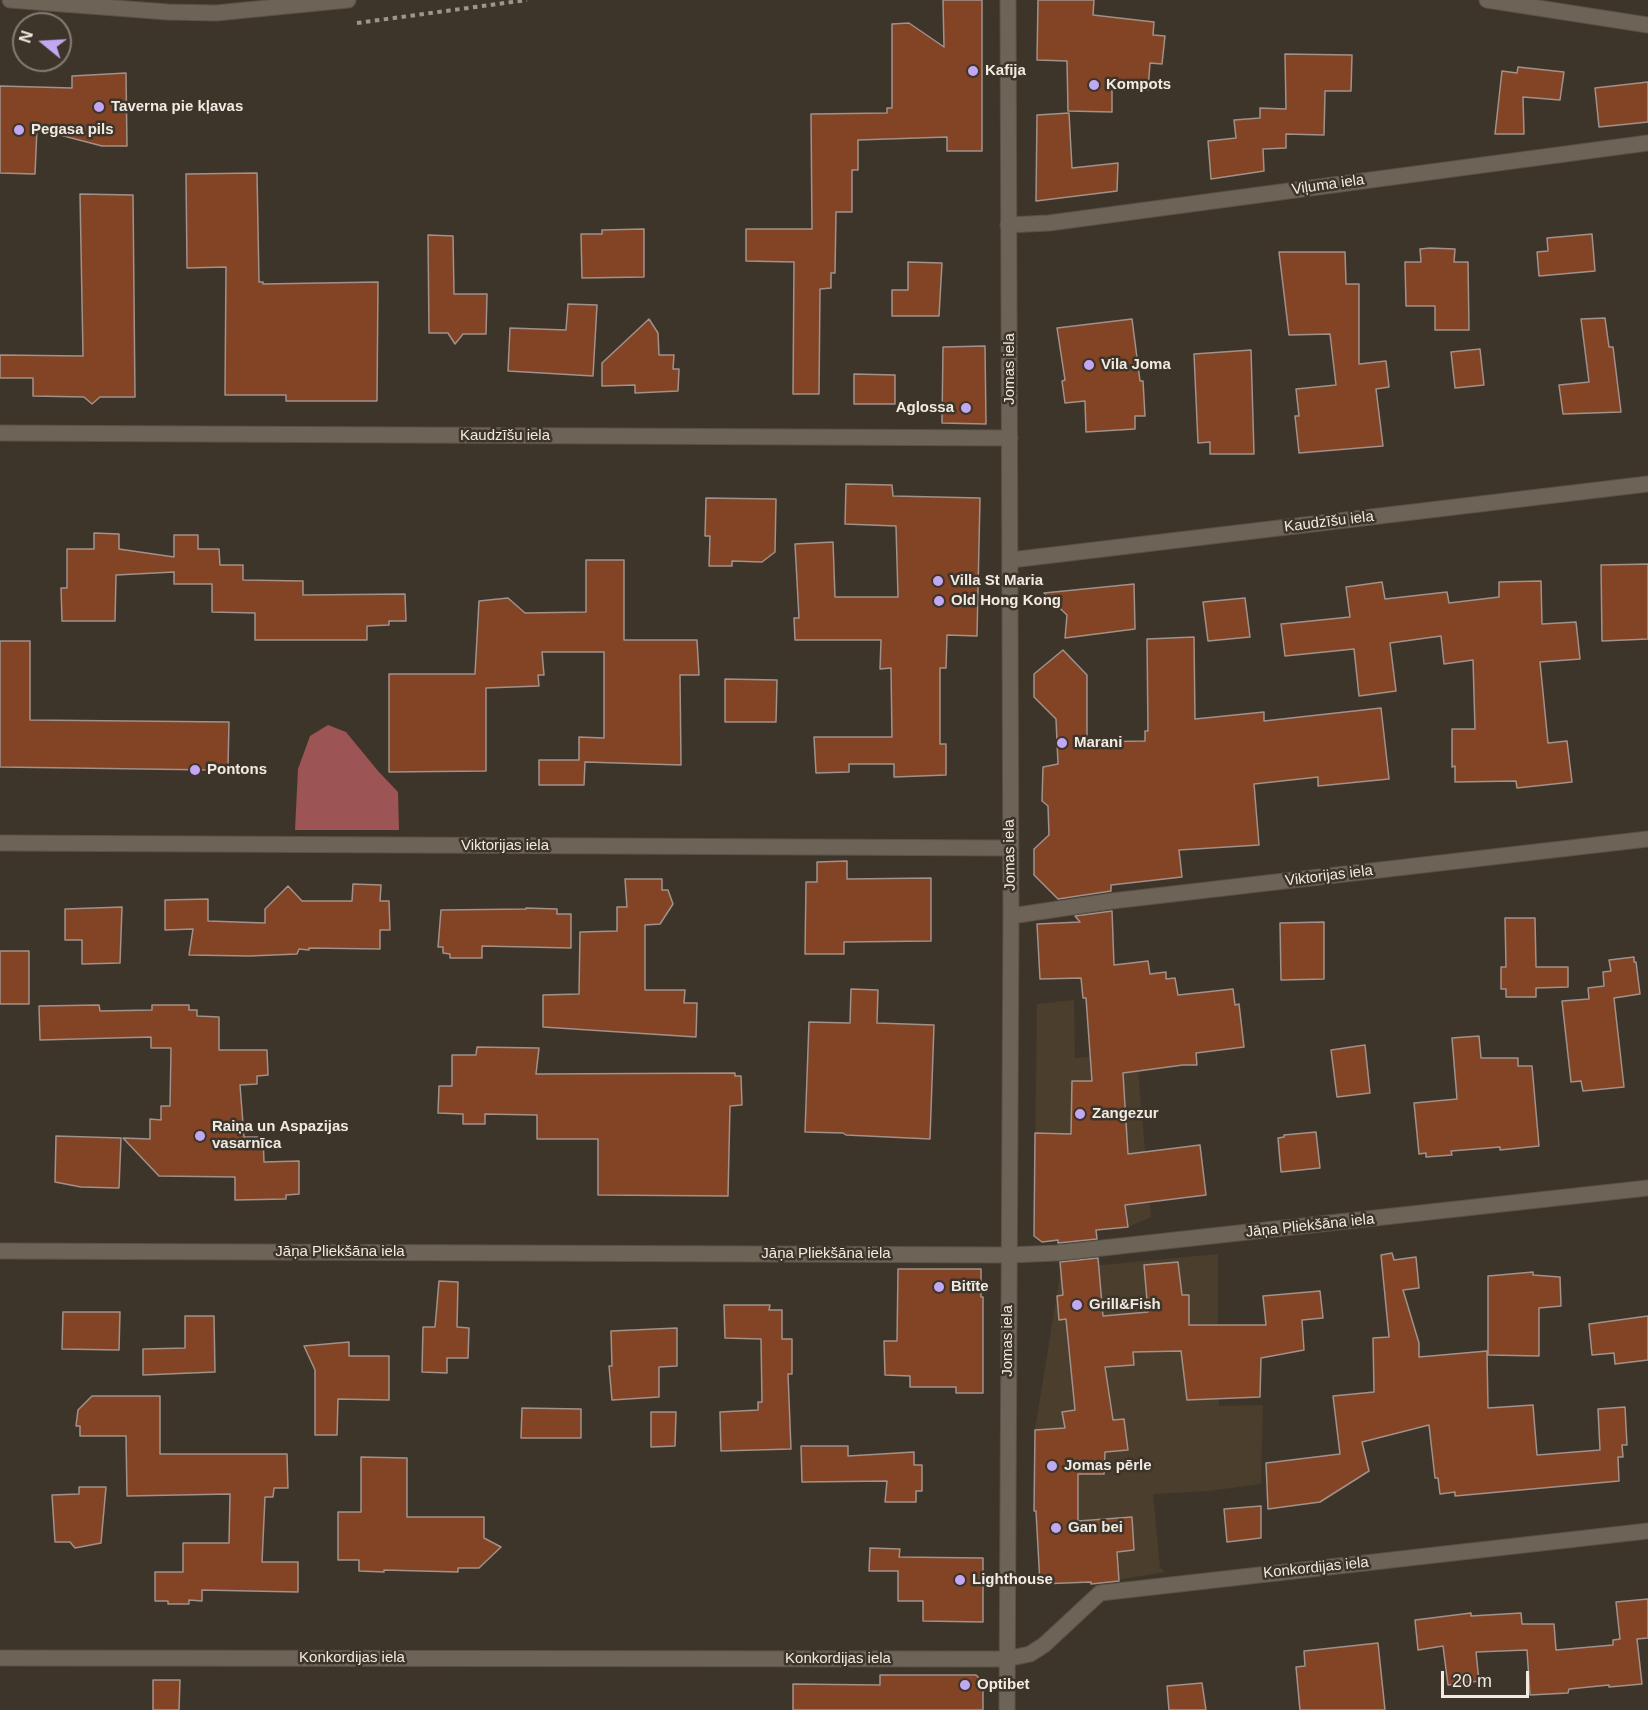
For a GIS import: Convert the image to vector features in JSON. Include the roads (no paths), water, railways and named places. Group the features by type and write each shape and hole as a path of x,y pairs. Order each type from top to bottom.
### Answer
{"street":[{"path":"10,0 168,12 215,7 348,0"},
{"name":"Jomas iela","path":"1007,1710 1011,916 1008,0"},
{"path":"1488,0 1648,25"},
{"name":"Viļuma iela","path":"1008,225 1049,223 1648,143"},
{"name":"Kaudzīšu iela","path":"0,434 1010,438"},
{"name":"Kaudzīšu iela","path":"1011,560 1648,484"},
{"name":"Viktorijas iela","path":"1011,916 1112,901 1648,839"},
{"name":"Viktorijas iela","path":"0,843 1010,848"},
{"name":"Jāņa Pliekšāna iela","path":"0,1251 1009,1255 1068,1252 1648,1188"},
{"name":"Konkordijas iela","path":"0,1658 1006,1659 1030,1654 1044,1645 1100,1593 1648,1531"}],"place":[{"name":"Kafija","path":"973,71"},
{"name":"Kompots","path":"1094,85"},
{"name":"Taverna pie kļavas","path":"99,107"},
{"name":"Pegasa pils","path":"19,130"},
{"name":"Vila Joma","path":"1089,365"},
{"name":"Aglossa","path":"966,408"},
{"name":"Villa St Maria","path":"938,581"},
{"name":"Old Hong Kong","path":"939,601"},
{"name":"Marani","path":"1062,743"},
{"name":"Pontons","path":"195,770"},
{"name":"Zangezur","path":"1080,1114"},
{"name":"Raiņa un Aspazijas vasarnīca","path":"200,1136"},
{"name":"Bitīte","path":"939,1287"},
{"name":"Grill&Fish","path":"1077,1305"},
{"name":"Jomas pērle","path":"1052,1466"},
{"name":"Gan bei","path":"1056,1528"},
{"name":"Lighthouse","path":"960,1580"},
{"name":"Optibet","path":"965,1685"}]}
